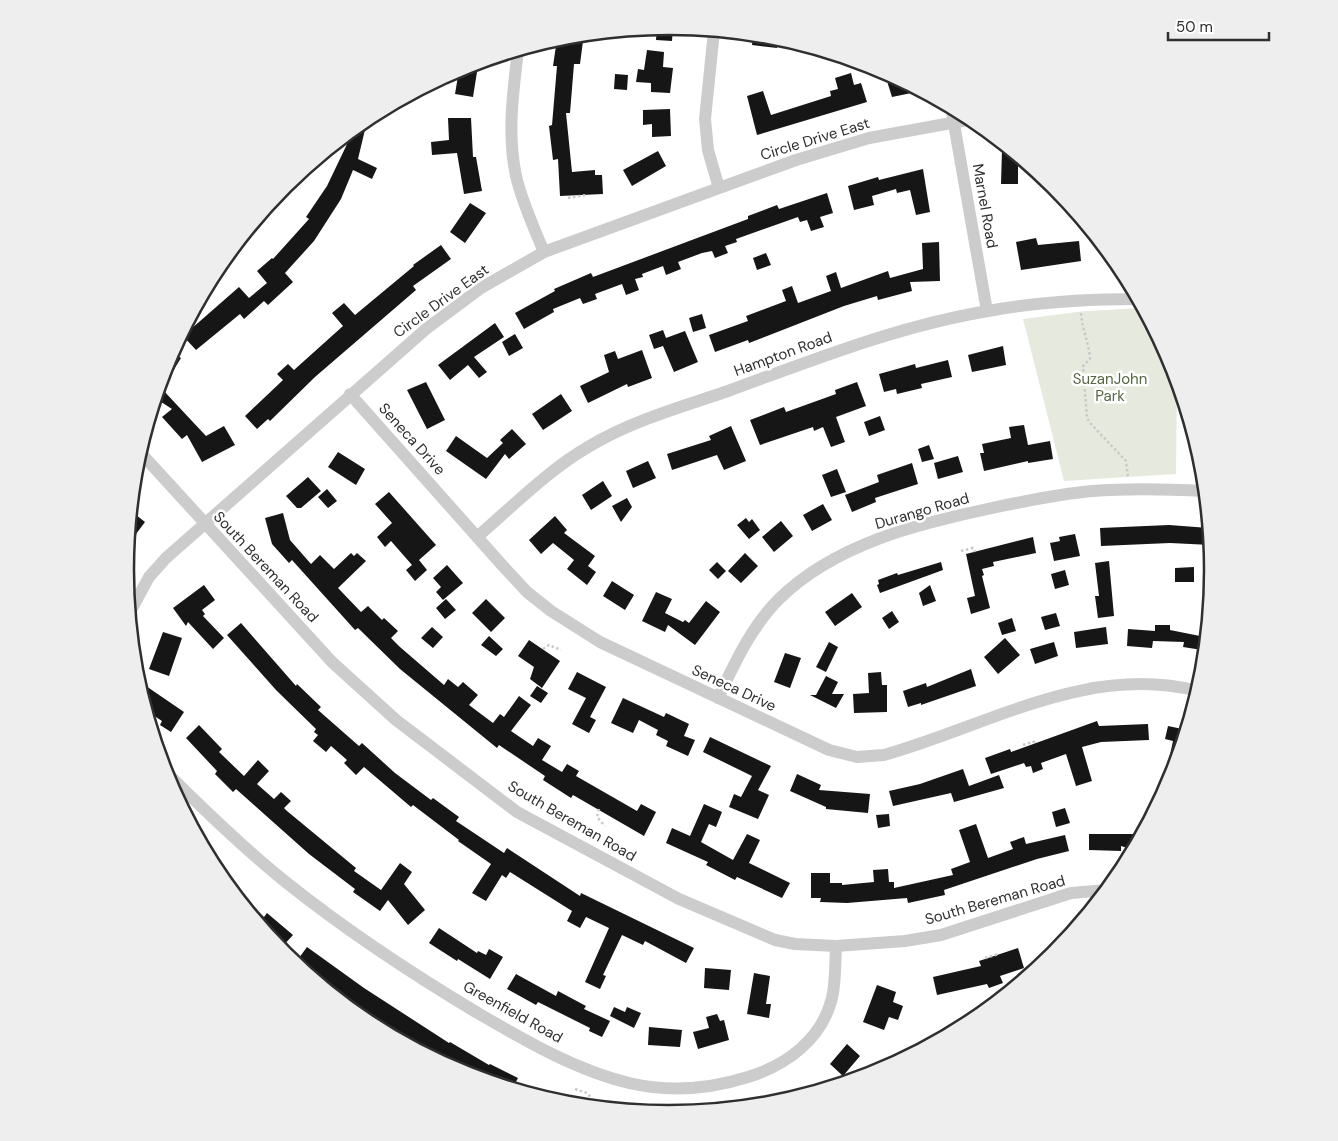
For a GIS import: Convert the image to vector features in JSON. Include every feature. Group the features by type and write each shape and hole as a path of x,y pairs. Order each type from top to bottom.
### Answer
{"street":[{"path":"713,37 705,119 708,150 719,188"},
{"path":"517,57 511,130 513,158 523,199 544,252"},
{"name":"Marnel Road","path":"953,117 988,311"},
{"name":"Circle Drive East","path":"135,603 149,576 166,558 350,394 426,329 481,288 544,252 796,160 869,138 960,121"},
{"name":"Hampton Road","path":"477,537 562,464 588,447 620,430 882,337 988,311 1083,299 1130,299"},
{"name":"Seneca Drive","path":"350,394 527,592 550,611 600,642 824,748 848,756 866,757 894,752 1062,694 1086,688 1123,683 1190,690"},
{"name":"South Bereman Road","path":"146,458 332,662 396,720 517,812 679,899 755,933 795,944 836,946 905,941 941,935 1071,893 1098,891"},
{"name":"Durango Road","path":"718,698 750,636 779,599 813,571 861,545 953,517 1036,498 1092,491 1198,491"},
{"name":"Greenfield Road","path":"178,784 218,824 285,882 356,935 446,994 526,1041 584,1067 630,1083 676,1088 718,1086 754,1076 792,1057 813,1035 827,1012 832,997 836,946"}],"path":[{"path":"568,198 586,195"},
{"path":"1080,310 1082,330 1089,344 1090,359 1083,366 1087,418 1126,461 1128,481"},
{"path":"962,551 973,548 975,552"},
{"path":"543,649 549,645 561,650"},
{"path":"1023,745 1036,741 1036,743"},
{"path":"599,809 597,817 605,826"},
{"path":"985,958 999,954"},
{"path":"575,1089 590,1096 593,1100"}],"green space":[{"name":"SuzanJohn Park","path":"1136,308 1164,366 1177,401 1176,474 1064,481 1023,319 1085,311"}],"building":[{"path":"656,35 672,35 672,41 656,40"},
{"path":"583,42 580,64 574,64 570,113 566,113 572,172 595,170 595,175 602,175 603,194 560,196 558,159 553,160 549,126 552,125 557,66 553,66 556,47"},
{"path":"752,42 777,46 777,48 752,45"},
{"path":"647,50 664,52 663,67 673,68 670,93 651,92 651,83 636,82 638,69 644,70"},
{"path":"477,72 473,97 455,94 458,79"},
{"path":"851,73 854,85 861,83 867,102 757,135 747,96 763,91 771,115 831,96 830,91 838,89 835,78"},
{"path":"615,74 628,75 627,90 614,89"},
{"path":"887,82 911,93 892,97"},
{"path":"670,109 671,136 652,137 652,124 643,125 643,110"},
{"path":"448,118 471,118 473,157 476,157 482,191 464,194 457,153 432,155 431,142 449,140"},
{"path":"365,129 358,159 377,168 372,179 353,170 341,199 314,241 285,273 293,282 268,305 264,301 244,319 240,314 196,350 186,340 192,328 239,287 249,298 267,283 257,271 273,259 309,219 306,217 327,186 348,142"},
{"path":"658,151 666,166 632,186 623,170"},
{"path":"1002,152 1018,165 1018,184 1001,184"},
{"path":"923,169 930,212 916,215 910,190 897,193 896,189 872,196 874,205 854,210 848,186 878,177 879,180"},
{"path":"827,193 833,213 820,217 824,227 811,231 807,220 800,222 798,217 736,239 737,242 725,246 728,253 715,258 712,251 702,253 678,262 681,269 666,275 663,266 642,274 643,277 635,279 639,290 626,295 622,284 595,294 597,299 583,304 580,298 553,309 554,312 524,329 515,313 555,291 554,289 591,273 593,277 748,219 748,216 777,205 779,209"},
{"path":"470,203 486,213 465,243 450,232"},
{"path":"1036,238 1038,245 1079,241 1081,261 1021,270 1016,242"},
{"path":"939,242 940,281 910,282 912,291 878,300 877,296 844,306 749,343 748,340 715,352 709,335 748,321 746,316 786,301 782,290 792,286 798,303 831,291 826,276 836,272 841,288 888,271 890,278 923,269 922,243"},
{"path":"441,245 451,259 413,286 416,290 315,377 270,421 268,419 257,429 245,416 283,380 277,374 288,364 294,370 343,326 332,313 344,303 355,315 413,265"},
{"path":"766,253 771,265 757,270 753,258"},
{"path":"702,314 706,328 693,332 689,318"},
{"path":"495,323 504,337 474,357 487,372 479,378 468,365 450,380 438,365"},
{"path":"663,330 666,338 685,331 698,362 674,372 663,346 654,349 649,335"},
{"path":"515,334 523,348 509,356 502,342"},
{"path":"1003,346 1006,365 972,372 968,355"},
{"path":"642,350 652,378 628,387 627,384 588,403 580,386 609,372 604,355 615,351 618,359"},
{"path":"178,356 181,358 171,375"},
{"path":"948,360 952,377 921,384 922,388 897,394 896,389 884,392 879,374 915,364 916,368"},
{"path":"426,382 445,420 427,429 407,390"},
{"path":"857,382 866,406 836,417 845,442 831,447 823,427 814,431 813,427 760,445 750,420 784,407 786,412 836,394 835,390"},
{"path":"164,392 206,436 224,426 235,445 202,462 187,435 182,439 162,417 172,409 161,402"},
{"path":"561,394 572,411 543,430 532,414"},
{"path":"880,416 885,430 869,436 864,422"},
{"path":"1024,425 1028,445 1050,441 1053,459 1028,463 1028,461 984,471 980,453 984,453 982,444 1011,438 1009,427"},
{"path":"731,426 746,461 724,470 717,455 672,470 667,454 711,440 709,436"},
{"path":"512,429 526,444 509,459 505,454 486,479 446,451 456,436 487,458 503,443 500,440"},
{"path":"929,445 934,459 922,462 918,449"},
{"path":"338,452 365,469 356,485 328,467"},
{"path":"958,456 963,472 938,479 934,463"},
{"path":"648,461 656,478 633,488 626,471"},
{"path":"912,463 918,484 875,498 876,502 852,512 845,495 879,482 877,475"},
{"path":"837,469 846,492 831,497 822,475"},
{"path":"308,477 321,491 301,508 297,508 286,496"},
{"path":"603,481 612,496 591,510 582,495"},
{"path":"327,489 337,501 328,508 318,497"},
{"path":"389,492 436,545 419,560 427,570 415,581 406,570 412,565 391,541 385,547 377,537 392,523 375,504"},
{"path":"627,498 632,507 621,522 612,506"},
{"path":"823,504 832,520 812,531 803,515"},
{"path":"283,513 290,540 311,564 320,555 334,569 351,553 354,556 357,553 366,561 338,588 361,612 368,606 382,620 384,618 398,631 391,638 444,685 448,679 458,687 463,682 478,695 469,705 493,723 500,714 504,717 519,696 531,705 511,731 533,746 538,738 551,746 542,760 562,772 567,764 579,771 576,776 637,811 641,804 656,812 644,836 573,795 571,798 543,780 545,776 499,745 497,748 400,669 358,628 355,630 292,560 289,563 272,544 265,518"},
{"path":"137,515 145,522 135,535"},
{"path":"555,516 567,530 564,533 595,556 588,566 596,572 587,585 567,569 574,560 553,543 541,554 529,540"},
{"path":"746,518 749,522 752,519 760,530 749,539 737,525"},
{"path":"781,521 793,536 774,552 762,537"},
{"path":"1169,525 1202,528 1203,545 1170,543 1101,546 1100,528"},
{"path":"1075,534 1080,556 1054,561 1050,543 1060,541 1059,537"},
{"path":"1033,537 1036,553 993,562 994,566 982,569 990,608 971,614 967,598 975,596 966,554"},
{"path":"745,553 758,566 741,583 728,571"},
{"path":"1109,561 1114,616 1098,618 1095,596 1099,596 1095,563"},
{"path":"717,562 726,571 718,579 709,570"},
{"path":"941,562 943,570 880,593 877,585 879,584 878,580 897,573 898,575"},
{"path":"447,565 463,583 443,600 436,592 441,587 433,578"},
{"path":"1194,567 1194,582 1175,582 1175,568"},
{"path":"1065,570 1069,585 1055,589 1051,574"},
{"path":"612,581 634,595 625,610 603,596"},
{"path":"204,585 215,600 202,610 205,614 203,616 224,638 213,649 188,622 186,626 173,608"},
{"path":"930,585 936,601 923,606 919,593"},
{"path":"656,592 672,599 665,613 683,622 685,620 689,623 706,601 720,612 695,645 668,625 665,632 642,621"},
{"path":"852,593 862,607 835,626 825,612"},
{"path":"446,599 456,610 445,619 436,608"},
{"path":"486,599 505,618 491,632 472,613"},
{"path":"892,611 899,622 889,629 882,618"},
{"path":"1056,613 1060,626 1045,630 1041,617"},
{"path":"1012,618 1016,631 1002,635 998,623"},
{"path":"241,623 296,686 297,684 321,707 318,710 359,746 362,743 395,773 431,800 433,798 459,817 456,821 504,853 507,848 580,896 581,893 694,948 686,963 645,941 643,945 622,935 603,975 606,976 600,989 585,982 609,928 586,917 580,928 567,921 572,911 510,872 506,878 502,875 486,901 472,893 491,864 458,841 413,805 411,807 364,767 356,775 344,763 347,760 331,746 326,752 313,741 318,735 314,732 316,729 276,690 227,635"},
{"path":"1155,625 1170,625 1170,630 1200,636 1198,649 1183,647 1184,642 1153,641 1152,648 1127,646 1128,629 1155,631"},
{"path":"432,627 443,637 433,648 421,638"},
{"path":"1106,627 1108,644 1076,648 1074,632"},
{"path":"163,632 182,638 169,676 149,669"},
{"path":"489,636 503,649 496,656 481,645"},
{"path":"1005,638 1020,655 998,674 984,657"},
{"path":"529,640 560,661 542,688 530,679 534,667 518,656"},
{"path":"829,642 838,647 826,672 816,667"},
{"path":"1054,642 1058,656 1035,664 1030,649"},
{"path":"785,653 801,658 790,688 774,682"},
{"path":"971,669 976,686 921,705 921,703 908,707 903,691 926,683 927,687"},
{"path":"577,672 606,687 590,717 596,720 589,733 572,724 586,698 568,689"},
{"path":"881,672 882,685 887,685 887,712 854,713 853,694 869,693 868,673"},
{"path":"826,676 838,682 832,694 844,694 836,708 810,695 816,695"},
{"path":"147,686 184,712 171,732 160,725 162,721 154,716"},
{"path":"537,686 548,693 541,703 530,696"},
{"path":"623,698 664,717 666,713 689,724 684,736 695,740 688,756 666,746 668,741 656,735 658,730 639,720 633,733 611,723"},
{"path":"1097,721 1099,726 1148,724 1149,740 1101,742 1082,747 1092,781 1076,786 1066,754 1041,763 1043,769 1033,773 1031,766 1026,767 1024,763 991,774 985,758 1010,749 1011,752"},
{"path":"199,725 222,749 219,752 244,776 258,760 269,771 257,784 274,799 281,792 291,801 284,808 287,811 356,868 354,871 381,890 400,863 412,872 404,884 425,910 408,925 388,900 380,911 353,892 355,889 309,854 236,789 233,792 215,774 217,771 186,738"},
{"path":"1168,726 1180,729 1168,764 1173,741 1165,739"},
{"path":"710,737 771,766 758,790 769,795 758,819 729,807 734,794 741,797 752,776 703,752"},
{"path":"963,769 969,786 999,775 1004,788 954,802 951,793 893,806 889,791 920,784"},
{"path":"797,774 821,785 819,790 870,794 868,813 826,809 826,807 790,791"},
{"path":"704,804 722,812 716,827 709,824 701,842 733,860 747,834 760,840 749,863 790,883 782,898 737,877 735,880 706,865 708,862 666,843 672,828 690,836"},
{"path":"1065,808 1070,823 1056,827 1052,812"},
{"path":"889,814 890,826 878,828 876,815"},
{"path":"976,824 988,858 1013,849 1010,842 1024,837 1026,844 1065,835 1069,851 1037,859 944,890 945,895 908,903 907,898 847,903 820,902 821,898 811,898 811,873 830,873 830,883 842,883 842,885 874,882 873,870 888,869 889,882 894,882 894,888 953,875 951,869 970,862 959,830"},
{"path":"1089,834 1135,834 1127,848 1121,846 1121,851 1089,850"},
{"path":"251,905 264,917 267,913 293,935 285,944"},
{"path":"439,928 477,953 478,951 486,955 489,949 503,957 490,979 429,943"},
{"path":"307,947 364,988 449,1043 489,1065 518,1078 515,1083 433,1051 391,1028 371,1016 339,992 299,958"},
{"path":"1018,948 1024,968 1000,976 1003,983 989,988 987,984 937,995 933,977 981,966 979,961"},
{"path":"705,968 731,970 729,990 704,988"},
{"path":"754,973 770,976 766,1004 771,1004 769,1018 747,1014"},
{"path":"516,974 556,996 558,991 586,1006 584,1009 610,1021 602,1037 589,1031 590,1028 538,1002 536,1005 507,989"},
{"path":"877,985 896,992 893,1002 903,1006 898,1020 889,1017 884,1030 863,1022"},
{"path":"614,1007 625,1012 627,1007 641,1013 634,1028 610,1016"},
{"path":"717,1014 720,1021 724,1020 729,1040 698,1049 693,1032 709,1028 706,1017"},
{"path":"649,1027 682,1030 680,1047 648,1045"},
{"path":"847,1044 860,1056 843,1076 830,1064"}]}
